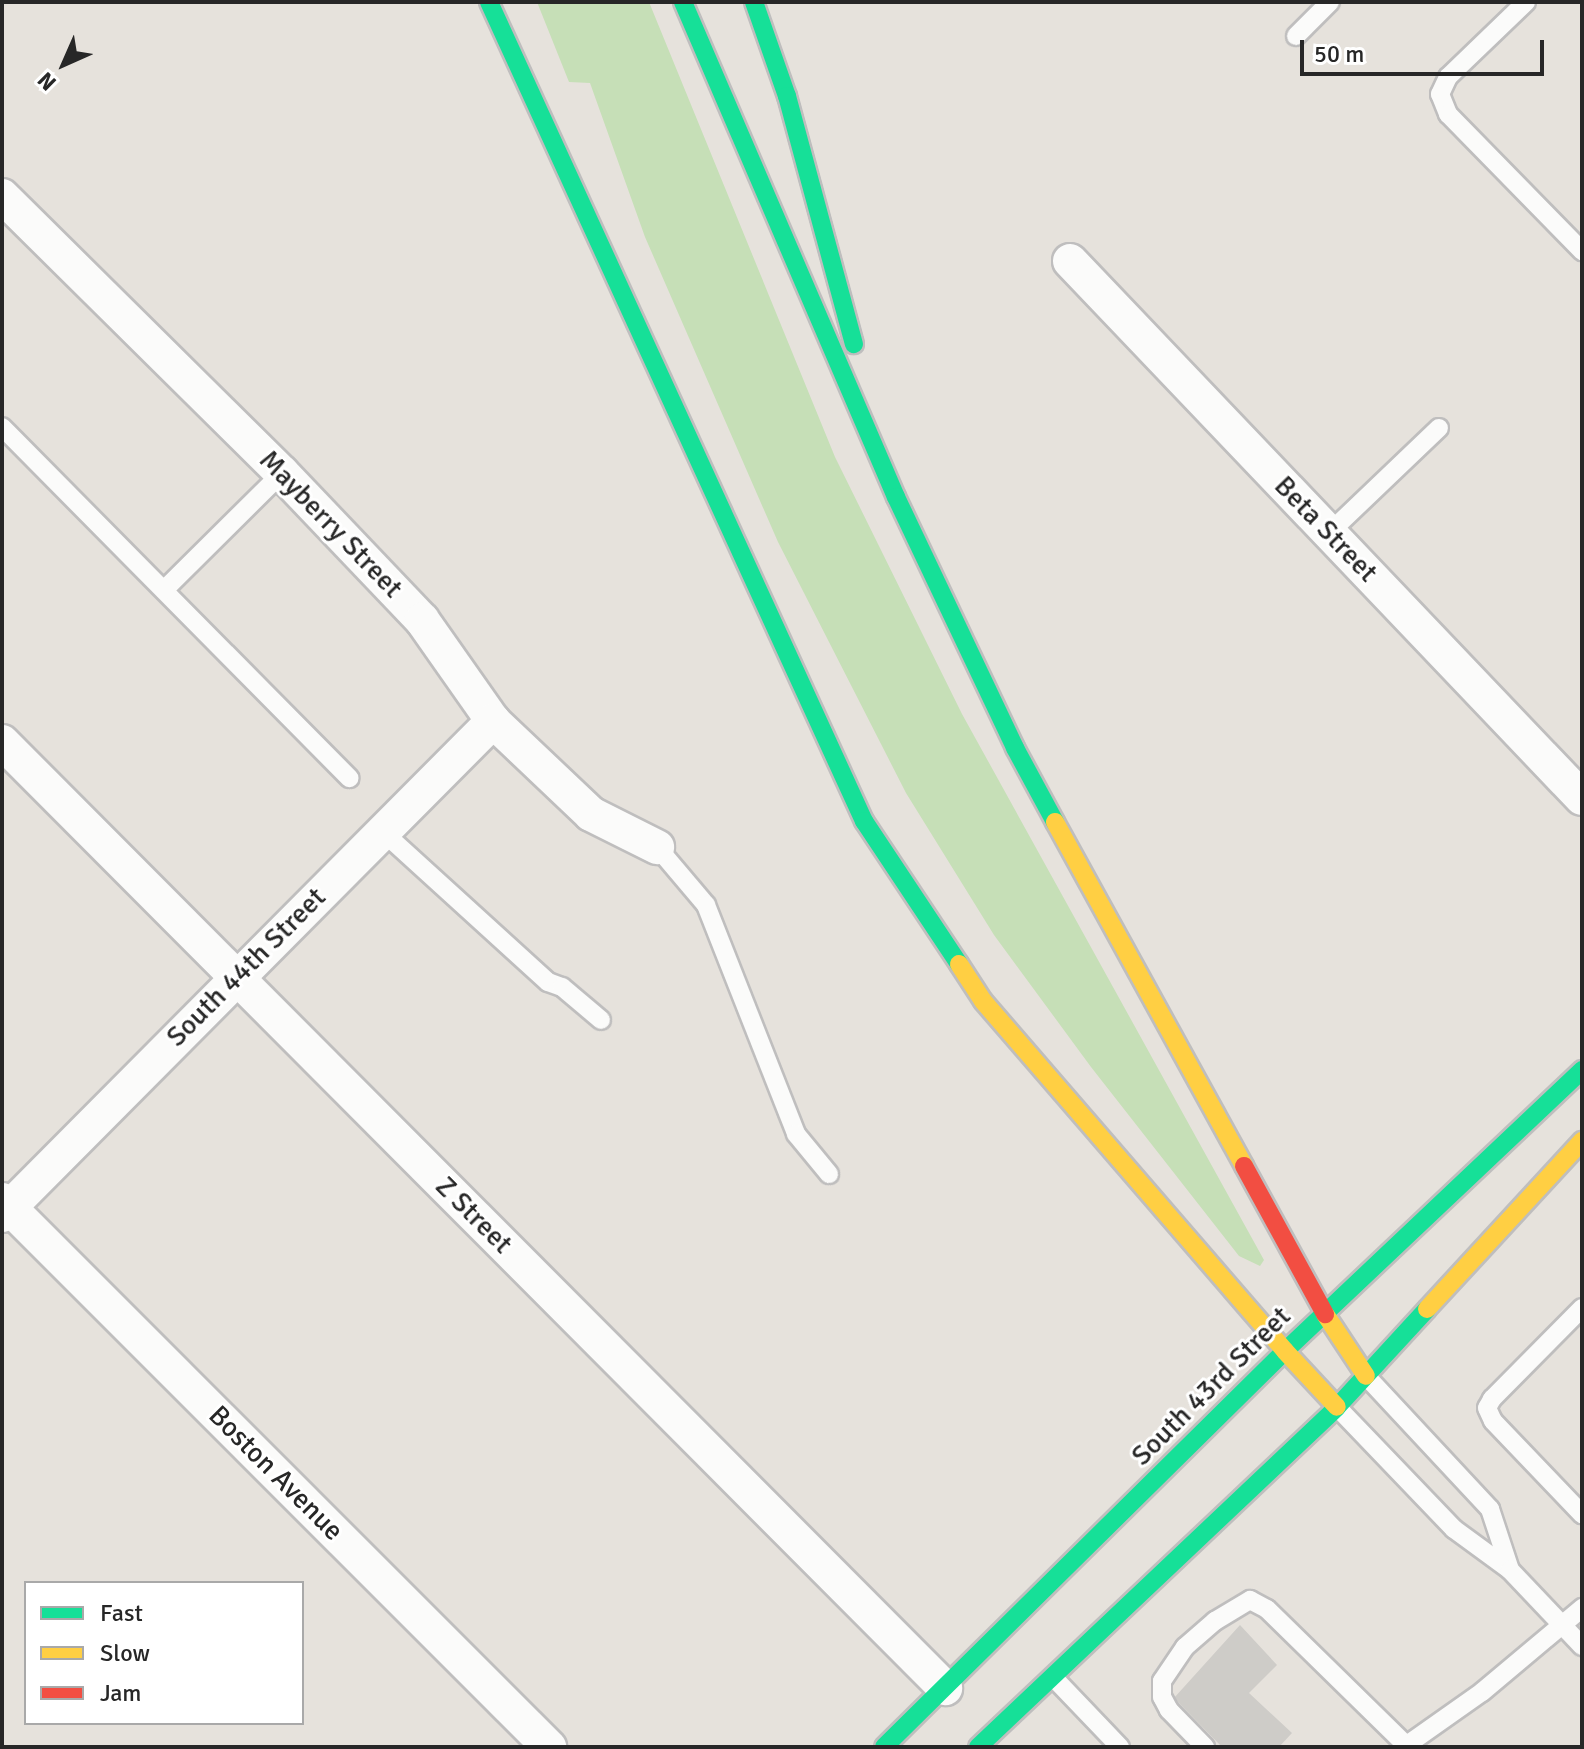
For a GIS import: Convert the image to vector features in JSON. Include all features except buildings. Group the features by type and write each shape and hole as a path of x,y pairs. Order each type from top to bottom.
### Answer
{"main road":[{"path":"489,2 864,821 983,1001 1047,1079 1337,1407"},
{"path":"683,2 896,497 1015,748 1325,1314 1366,1376"},
{"path":"754,2 787,96 896,497"},
{"name":"South 43rd Street","path":"884,1747 1285,1351 1582,1070"},
{"path":"978,1747 1337,1407 1581,1143"}],"street":[{"name":"Mayberry Street","path":"2,196 282,473 422,620 493,721 591,814 657,847"},
{"name":"Beta Street","path":"1070,261 1582,798"},
{"name":"South 44th Street","path":"5,1208 493,721"},
{"name":"Z Street","path":"2,742 945,1688"},
{"name":"Boston Avenue","path":"5,1208 549,1747"}],"lane":[{"path":"1296,36 1330,2"},
{"path":"1526,2 1448,77 1440,94 1448,114 1582,251"},
{"path":"2,427 349,778"},
{"path":"1329,533 1439,428"},
{"path":"164,590 282,473"},
{"path":"382,831 548,982 573,994 601,1020"},
{"path":"657,847 706,905 796,1134 829,1174"},
{"path":"1582,1308 1492,1399 1487,1408 1493,1421 1582,1514"},
{"path":"1366,1376 1490,1509 1510,1570"},
{"path":"1337,1407 1454,1529 1510,1570 1582,1646"},
{"path":"1205,1747 1169,1710 1162,1697 1162,1681 1185,1647 1215,1621 1250,1600 1267,1609 1405,1746 1482,1692 1582,1608"},
{"path":"1053,1676 1120,1747"}],"green space":[{"path":"537,2 649,2 835,457 962,714 1264,1260 1260,1266 1239,1256 1091,1067 994,935 906,793 778,542 645,237 590,83 569,82"}],"traffic: fast":[{"path":"489,2 864,821 959,964"},
{"path":"683,2 896,497 1015,748 1055,822"},
{"path":"754,2 787,96 854,344"},
{"path":"884,1747 1285,1351 1582,1070"},
{"path":"978,1747 1337,1407 1427,1309"}],"traffic: slow":[{"path":"1055,822 1244,1166"},
{"path":"959,964 983,1001 1285,1351"},
{"path":"1427,1309 1582,1141"},
{"path":"1325,1314 1366,1376"},
{"path":"1285,1351 1337,1407"}],"traffic: jam":[{"path":"1244,1166 1325,1314"}]}
